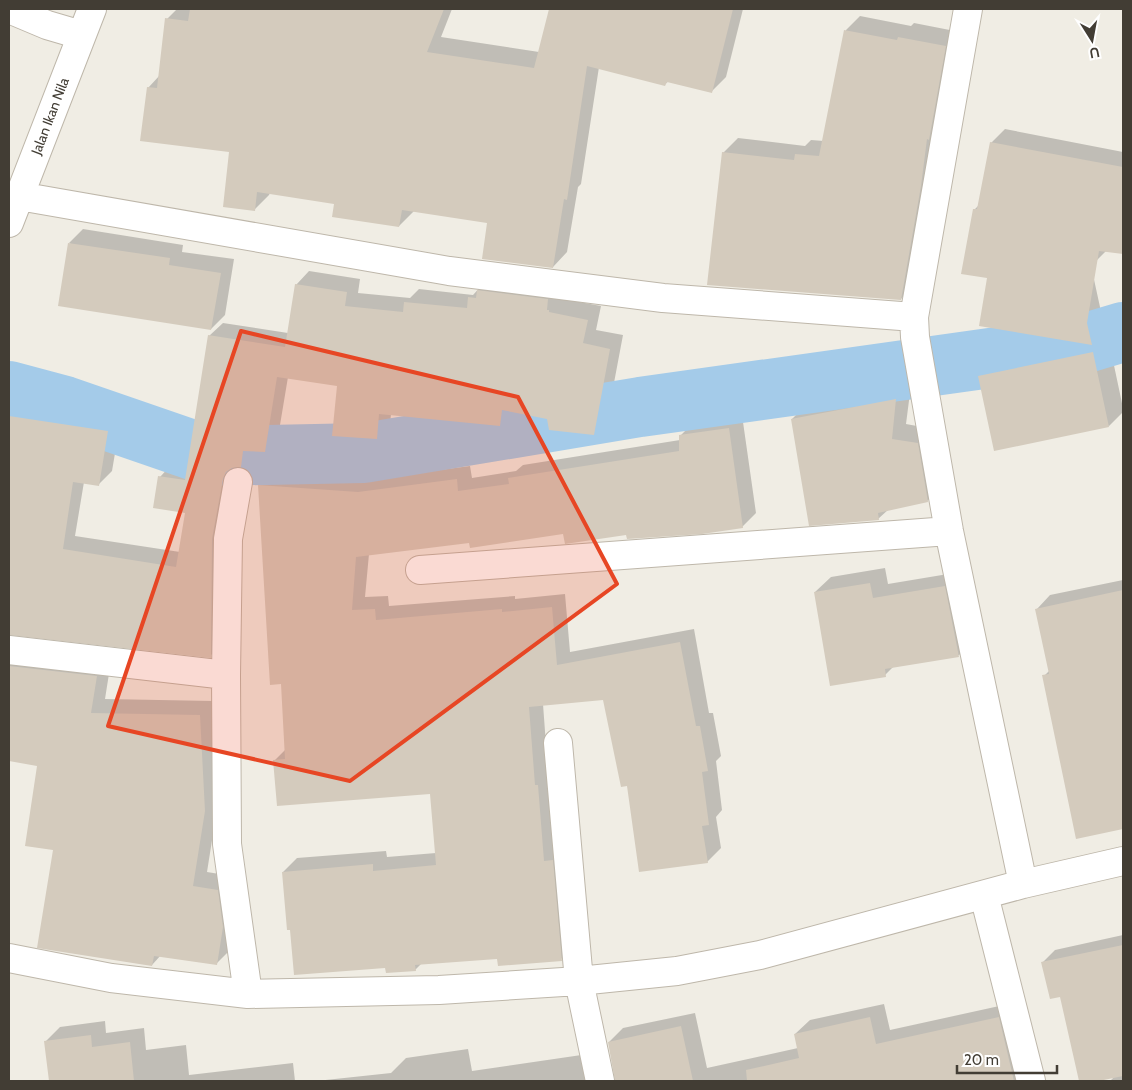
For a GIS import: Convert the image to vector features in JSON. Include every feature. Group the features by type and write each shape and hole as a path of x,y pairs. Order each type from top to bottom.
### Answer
{"street":[{"path":"9,9 47,25 81,36"},
{"name":"Jalan Ikan Nila","path":"9,223 92,9"},
{"path":"968,9 914,327 949,531 1024,884"},
{"path":"19,196 449,271 914,327"},
{"path":"238,482 228,539 226,844 248,994"},
{"path":"420,570 949,531"},
{"path":"9,650 226,675"},
{"path":"558,743 579,982 600,1081"},
{"path":"9,958 111,978 248,994 438,990 579,982 677,971 760,955 1024,884 1123,861"},
{"path":"984,895 1031,1081"}],"highlighted area":[{"path":"241,331 518,397 617,584 350,781 108,726"}],"building":[{"path":"190,9 444,9 427,52 534,68 549,9 733,9 712,93 667,82 665,86 587,66 567,200 564,199 553,268 482,259 487,223 402,210 399,227 332,217 334,204 257,192 255,211 223,207 229,152 140,141 147,87 157,88 165,18 188,21"},
{"path":"844,30 897,40 898,37 946,46 929,140 927,139 921,186 901,300 707,285 722,152 794,160 795,154 819,156"},
{"path":"990,142 1123,167 1123,254 1099,251 1087,323 1092,345 979,326 987,278 961,274 973,209 977,209"},
{"path":"68,243 170,258 169,265 221,273 211,330 58,306"},
{"path":"295,284 347,292 345,306 403,312 404,302 467,308 468,297 476,298 477,290 548,299 547,310 549,312 588,320 583,343 610,349 594,435 549,430 547,419 502,410 500,426 379,414 377,439 332,436 337,386 277,377 265,452 243,451 241,467 232,468 226,472 223,479 212,539 211,658 9,635 9,416 108,431 99,486 73,482 63,549 176,567 185,513 153,508 158,476 185,480 208,335 285,347"},
{"path":"1093,352 1109,427 994,451 978,376"},
{"path":"896,399 892,439 918,443 928,502 878,513 879,520 809,526 791,419"},
{"path":"729,428 743,528 702,534 627,539 626,535 565,544 563,534 470,548 469,543 356,557 352,610 375,609 376,620 502,609 502,612 552,607 557,665 680,642 696,726 700,726 708,771 702,772 709,825 702,826 708,863 639,872 627,786 621,787 603,700 529,707 535,785 538,785 544,861 553,860 562,961 498,966 497,959 415,965 416,971 386,973 385,968 294,975 290,930 287,930 282,872 373,864 373,871 436,865 430,794 277,806 273,760 285,759 281,684 270,685 258,485 358,492 457,479 458,491 509,484 508,478 679,451 679,435"},
{"path":"870,583 873,598 945,586 959,657 885,669 886,677 830,686 814,592"},
{"path":"1123,590 1123,829 1076,839 1042,675 1049,674 1035,609"},
{"path":"9,666 97,676 91,713 200,715 205,811 193,886 218,890 223,927 217,965 154,956 152,966 37,948 53,850 25,846 37,766 9,761"},
{"path":"1123,945 1123,1076 1099,1081 1079,1081 1060,997 1050,999 1041,962"},
{"path":"870,1017 876,1044 999,1017 1014,1081 747,1081 746,1070 799,1058 794,1034"},
{"path":"681,1026 693,1081 615,1081 608,1042"},
{"path":"91,1035 92,1047 130,1042 134,1081 49,1081 44,1041"}],"waterway":[{"path":"9,391 65,406 210,456 364,453 640,407 1076,346 1123,332"}]}
